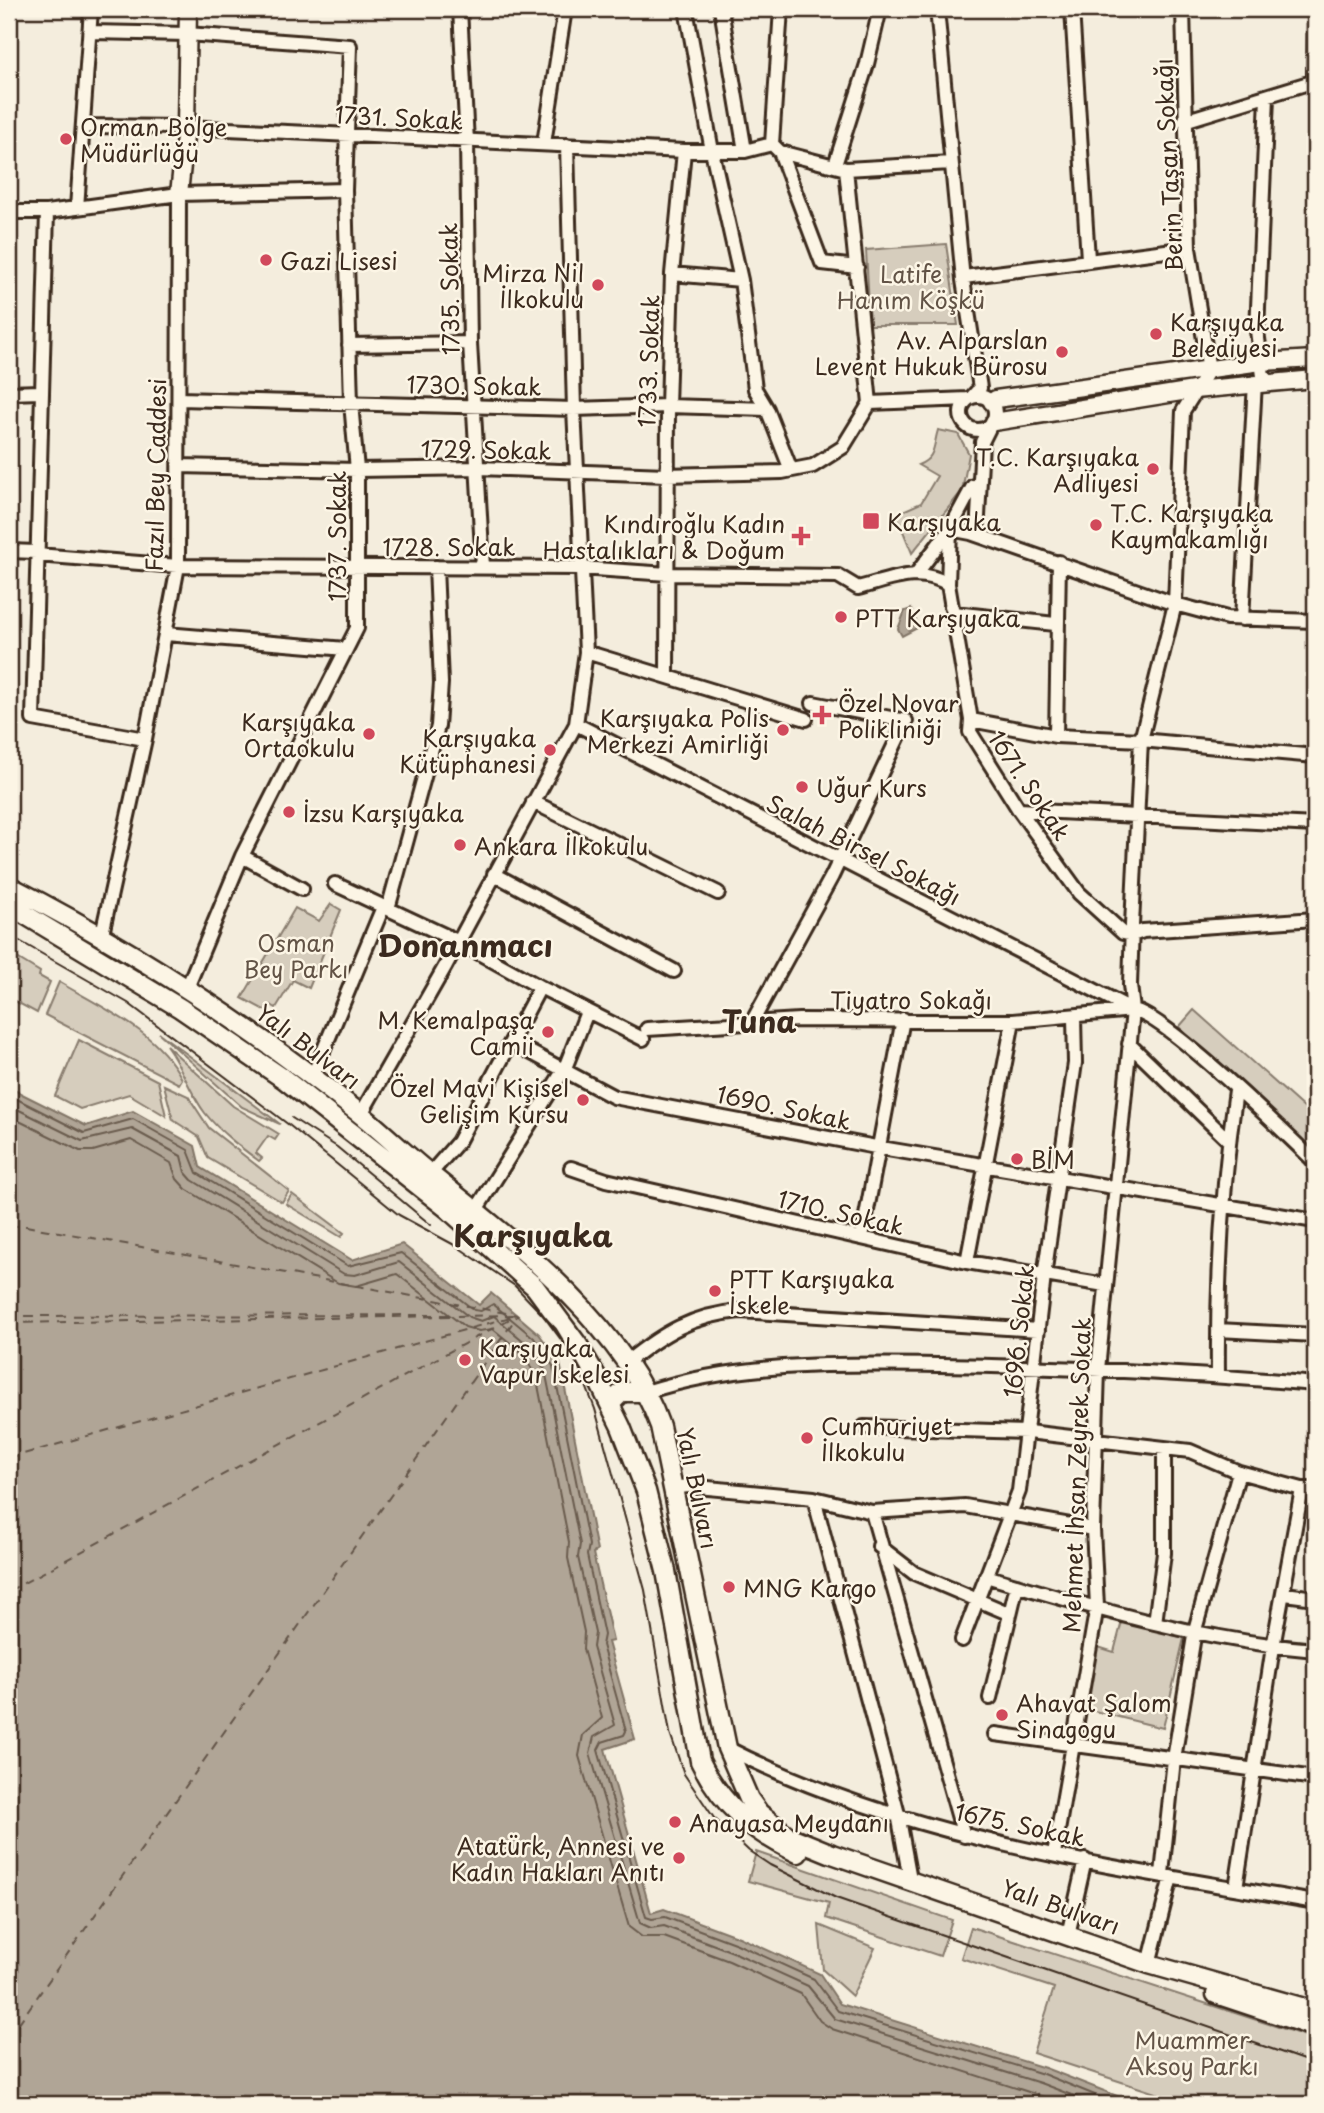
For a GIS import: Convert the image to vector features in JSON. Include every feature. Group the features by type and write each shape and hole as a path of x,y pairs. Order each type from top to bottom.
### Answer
{"main road":[{"name":"Fazıl Bey Caddesi","path":"179,194 186,127 188,9"},
{"path":"990,401 1261,362 1315,359"},
{"path":"992,424 1194,390 1315,379"},
{"name":"Yalı Bulvarı","path":"9,886 102,934 187,988 312,1077 361,1114 476,1210 598,1325 646,1392 660,1426 727,1748 749,1799 772,1825 788,1836 832,1854 1149,1964 1315,2011"},
{"name":"Yalı Bulvarı","path":"9,905 180,1008 274,1072 448,1209 535,1287 578,1345 612,1409 646,1491 657,1529 701,1761 709,1780 736,1815 753,1829 803,1855 1315,2027"},
{"path":"612,1409 622,1392 646,1392"},
{"path":"701,1761 712,1765 723,1763 727,1748"}],"street":[{"path":"77,208 92,9"},
{"name":"1735. Sokak","path":"460,9 467,142 470,343 480,468 483,568"},
{"path":"544,143 565,9"},
{"path":"686,9 712,151 741,280 755,389 767,409 791,470"},
{"path":"721,9 745,151"},
{"path":"781,9 776,148 822,263 857,267"},
{"path":"880,9 841,167 857,267 870,403 970,398 990,401"},
{"path":"937,9 951,163 980,388 970,398 961,414 969,427 974,450 974,534"},
{"path":"1072,9 1088,259"},
{"name":"Berin Taşan Sokağı","path":"1183,9 1189,248 1209,370"},
{"path":"1184,121 1315,81 1315,9"},
{"path":"91,32 187,34"},
{"name":"1737. Sokak","path":"187,34 350,46 345,190 359,566 357,628 242,856 187,988"},
{"path":"1242,619 1263,376 1257,331 1267,97"},
{"name":"1731. Sokak","path":"85,126 186,127 467,142 712,151 776,148"},
{"path":"361,1114 459,942 576,724 586,652 576,472 567,145"},
{"path":"776,148 841,167 951,163"},
{"name":"1733. Sokak","path":"667,676 666,475 672,274 684,150"},
{"path":"9,212 47,212 179,194 345,190"},
{"name":"Fazıl Bey Caddesi","path":"102,934 145,739 178,566 179,194"},
{"path":"47,212 33,719 145,739"},
{"path":"964,277 1189,248"},
{"path":"672,274 741,280"},
{"path":"964,277 968,281 990,401 995,412 982,442 974,534"},
{"path":"349,345 470,343"},
{"path":"1175,604 1183,411 1209,370"},
{"path":"9,393 40,392"},
{"name":"1730. Sokak","path":"180,399 574,409 668,406 767,409"},
{"name":"1729. Sokak","path":"180,466 357,470 480,468 666,475 791,470 813,466 843,447 870,403"},
{"path":"969,427 980,430 992,424"},
{"path":"947,584 935,577 917,573 950,529 973,486"},
{"path":"950,529 974,534 1059,562 1175,604 1242,619 1315,621"},
{"name":"1671. Sokak","path":"950,529 947,584 971,720 970,732 1019,810 1079,893 1123,933 1132,935"},
{"name":"1728. Sokak","path":"9,551 178,566 580,568 668,574 838,576 858,588 917,573"},
{"path":"1056,736 1055,624 1059,562"},
{"path":"312,1077 385,908 438,726 441,683 436,567"},
{"name":"Mehmet İhsan Zeyrek Sokak","path":"1054,1854 1097,1606 1093,1529 1098,1370 1104,1284 1133,1010 1130,985 1141,740 1175,604"},
{"path":"951,606 954,613 1055,624"},
{"path":"166,634 346,649"},
{"path":"586,652 806,719"},
{"path":"751,1024 839,859 906,722 813,703"},
{"path":"971,720 1056,736 1141,740 1315,757"},
{"name":"Salah Birsel Sokağı","path":"576,724 1133,1010 1143,1012 1172,1032 1315,1162"},
{"path":"533,802 718,893"},
{"path":"1019,810 1315,825"},
{"path":"242,856 302,889"},
{"path":"494,874 674,971"},
{"path":"335,884 459,942 587,1012 565,1068 476,1210"},
{"path":"1132,935 1143,931 1315,919"},
{"path":"430,1174 458,1142 513,1043 540,987"},
{"name":"Tiyatro Sokağı","path":"587,1012 645,1034 799,1020 1013,1021 1133,1010"},
{"name":"1696. Sokak","path":"962,1640 1019,1491 1028,1432 1044,1276 1075,1063 1074,1017"},
{"path":"862,1237 881,1148 903,1019"},
{"path":"967,1262 1013,1021"},
{"name":"1690. Sokak","path":"513,1043 565,1068 614,1097 722,1115 986,1167 1315,1221"},
{"path":"1129,1044 1228,1140"},
{"path":"1219,1375 1223,1205 1228,1140 1236,1090"},
{"name":"1710. Sokak","path":"571,1168 606,1180 967,1262 1104,1284"},
{"path":"627,1362 679,1325 699,1317 740,1311 1038,1330"},
{"path":"1218,1330 1315,1335"},
{"path":"646,1392 680,1381 802,1364 1035,1366 1219,1375 1315,1384"},
{"path":"864,1427 1028,1432 1190,1451 1240,1472 1309,1489 1273,1647 1236,1888"},
{"path":"1155,1623 1164,1553 1164,1448"},
{"path":"1149,1964 1166,1876 1174,1759 1195,1630 1240,1472"},
{"path":"675,1488 687,1486 814,1498 872,1512 965,1506 1093,1529"},
{"path":"814,1498 898,1814 910,1879"},
{"path":"872,1512 879,1545 934,1723 964,1836"},
{"path":"879,1545 914,1573 1008,1613"},
{"path":"986,1576 1155,1623 1273,1647 1315,1650"},
{"path":"990,1698 1008,1613 1017,1586"},
{"path":"1284,1594 1315,1598"},
{"path":"995,1734 1074,1747 1254,1768 1315,1778"},
{"name":"1675. Sokak","path":"727,1748 787,1779 964,1836 1166,1876 1236,1888 1315,1897"},
{"path":"1068,1935 1085,1860"}],"green space":[{"name":"Latife Hanım Köşkü","path":"946,244 958,325 870,325 866,250"},
{"path":"938,430 958,434 969,454 962,491 912,553 896,514 921,503 937,476 918,465 931,455"},
{"name":"Osman Bey Parkı","path":"331,904 341,910 309,988 293,980 276,1008 271,1005 266,1011 242,998 295,908 319,921"},
{"path":"9,953 40,972 39,976 50,982 37,1013 9,998"},
{"path":"59,982 111,1011 144,1034 171,1062 182,1079 179,1084 45,1015"},
{"path":"1194,1010 1315,1118 1315,1156 1179,1027"},
{"path":"159,1033 280,1124 242,1107"},
{"path":"79,1040 158,1081 166,1116 129,1094 80,1109 55,1096"},
{"path":"166,1045 233,1106 279,1134 275,1140 268,1136 256,1153 262,1158 259,1161 224,1133 205,1113"},
{"path":"164,1085 188,1096 209,1128 289,1191 282,1202 208,1158 199,1137 173,1120"},
{"path":"292,1194 344,1233 341,1237 286,1204"},
{"path":"1122,1621 1184,1638 1163,1728 1086,1709 1095,1646 1114,1652"},
{"path":"756,1852 952,1920 940,1956 826,1918 829,1903 748,1881"},
{"path":"819,1925 875,1948 852,1996 823,1970"},
{"name":"Muammer Aksoy Parkı","path":"971,1927 1315,2039 1315,2104 1189,2104 1033,2053 1054,1988 961,1958"}],"water":[{"path":"911,609 919,627 902,636 898,629 905,611"},
{"path":"10,1088 86,1126 133,1111 195,1146 200,1167 352,1260 402,1244 479,1305 491,1293 539,1334 560,1363 597,1551 593,1553 613,1641 608,1642 635,1739 605,1749 651,1913 664,1909 739,1937 820,1974 840,2004 1045,2068 1125,2099 1123,2104 9,2104"}],"ferry route":[{"path":"9,1226 26,1226 517,1315"},
{"path":"9,1316 450,1315"},
{"path":"9,1323 513,1315"},
{"path":"9,1591 517,1315"},
{"path":"9,2037 518,1315"},
{"path":"9,1458 514,1316"}],"tram line":[{"path":"9,935 128,1003 289,1125 399,1215 458,1247 515,1286 556,1329 578,1365 595,1409 645,1590 670,1733 684,1774 714,1818 749,1851 770,1865 836,1898 1315,2064"},
{"path":"292,1118 337,1147 431,1225"}],"place":[{"name":"Orman Bölge Müdürlüğü","path":"66,139"},
{"name":"Gazi Lisesi","path":"266,260"},
{"name":"Mirza Nil İlkokulu","path":"598,285"},
{"name":"Karşıyaka Belediyesi","path":"1156,334"},
{"name":"Av. Alparslan Levent Hukuk Bürosu","path":"1062,352"},
{"name":"T.C. Karşıyaka Adliyesi","path":"1153,469"},
{"name":"Karşıyaka","path":"871,521"},
{"name":"T.C. Karşıyaka Kaymakamlığı","path":"1096,525"},
{"name":"Kındıroğlu Kadın Hastalıkları & Doğum","path":"801,536"},
{"name":"PTT Karşıyaka","path":"841,617"},
{"name":"Özel Novar Polikliniği","path":"822,715"},
{"name":"Karşıyaka Polis Merkezi Amirliği","path":"783,730"},
{"name":"Karşıyaka Ortaokulu","path":"369,734"},
{"name":"Karşıyaka Kütüphanesi","path":"550,750"},
{"name":"Uğur Kurs","path":"802,787"},
{"name":"İzsu Karşıyaka","path":"289,812"},
{"name":"Ankara İlkokulu","path":"460,845"},
{"name":"M. Kemalpaşa Camii","path":"548,1032"},
{"name":"Özel Mavi Kişisel Gelişim Kursu","path":"583,1100"},
{"name":"BİM","path":"1017,1159"},
{"name":"PTT Karşıyaka İskele","path":"715,1291"},
{"name":"Karşıyaka Vapur İskelesi","path":"465,1360"},
{"name":"Cumhuriyet İlkokulu","path":"807,1438"},
{"name":"MNG Kargo","path":"729,1587"},
{"name":"Ahavat Şalom Sinagogu","path":"1002,1715"},
{"name":"Anayasa Meydanı","path":"675,1822"},
{"name":"Atatürk, Annesi ve Kadın Hakları Anıtı","path":"679,1858"}],"district":[{"name":"Donanmacı","path":"465,944"},
{"name":"Tuna","path":"759,1020"},
{"name":"Karşıyaka","path":"533,1234"}]}
